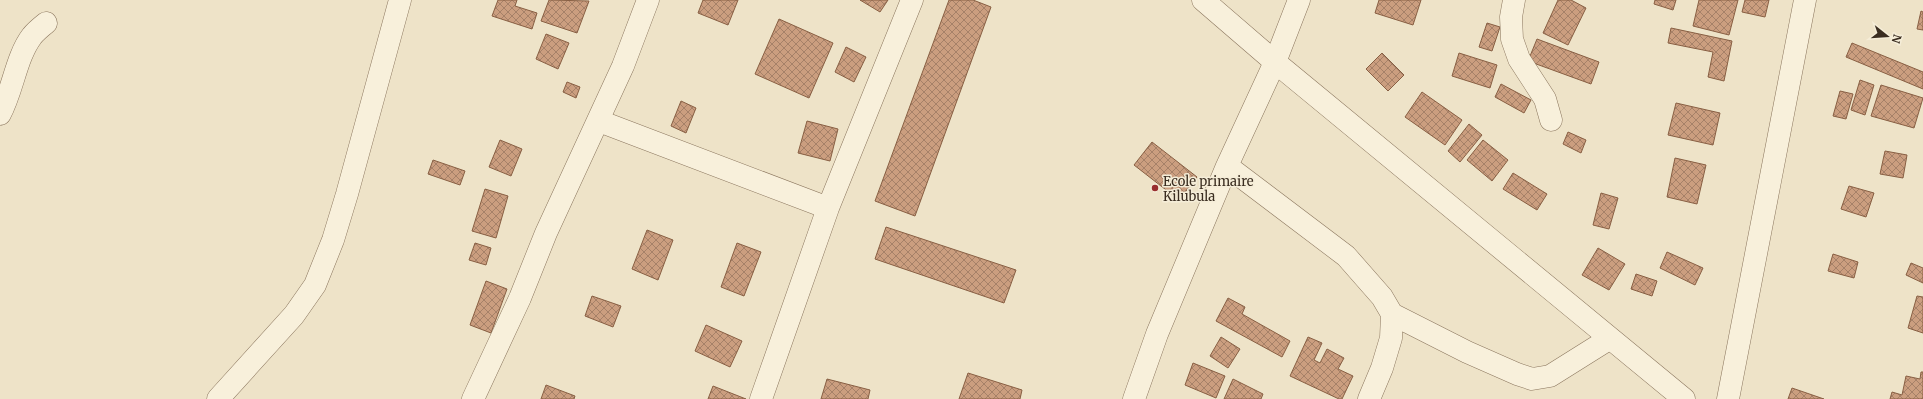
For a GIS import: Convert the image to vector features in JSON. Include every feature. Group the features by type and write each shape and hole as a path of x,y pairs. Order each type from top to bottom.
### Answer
{"street":[{"path":"218,399 294,315 315,285 333,240 347,194 400,0"},
{"path":"473,399 520,298 546,233 599,121 623,66 648,0"},
{"path":"761,399 828,208 912,0"},
{"path":"1203,0 1275,62 1609,339 1684,399"},
{"path":"1134,399 1157,334 1227,166 1275,62 1299,0"},
{"path":"1514,0 1510,17 1512,39 1519,59 1546,99 1551,120"},
{"path":"1728,399 1805,0"},
{"path":"0,114 8,100 23,51 32,36 46,23"},
{"path":"599,121 828,208"},
{"path":"1227,166 1346,256 1382,297 1392,314 1467,352 1532,379 1550,376 1609,339"},
{"path":"1369,399 1382,368 1390,338 1392,314"}],"building":[{"path":"498,0 517,0 515,6 537,13 532,29 492,16"},
{"path":"549,0 589,1 577,33 541,21"},
{"path":"703,0 738,0 728,25 698,13"},
{"path":"860,0 888,0 880,12"},
{"path":"949,0 973,0 991,7 915,216 875,201"},
{"path":"1379,0 1421,0 1413,25 1375,13"},
{"path":"1558,0 1571,0 1586,8 1568,45 1543,33"},
{"path":"1655,0 1676,0 1673,10 1654,4"},
{"path":"1699,0 1738,0 1729,35 1693,26"},
{"path":"1745,0 1769,0 1765,17 1742,12"},
{"path":"1921,11 1923,12 1923,30 1917,29"},
{"path":"779,19 833,43 809,98 755,74"},
{"path":"1487,23 1500,27 1492,51 1479,47"},
{"path":"1671,28 1732,41 1724,81 1708,77 1713,52 1668,43"},
{"path":"546,34 569,43 558,69 536,59"},
{"path":"1537,39 1599,62 1591,84 1528,61"},
{"path":"1852,43 1923,72 1923,89 1846,57"},
{"path":"846,47 866,57 854,82 835,72"},
{"path":"1382,53 1404,75 1388,91 1366,69"},
{"path":"1459,53 1497,65 1490,88 1452,76"},
{"path":"1860,80 1874,85 1865,115 1851,110"},
{"path":"567,82 580,87 576,98 563,92"},
{"path":"1501,84 1531,100 1524,113 1495,97"},
{"path":"1881,85 1923,98 1914,128 1871,116"},
{"path":"1840,91 1853,94 1846,119 1833,116"},
{"path":"1422,92 1462,120 1445,145 1405,117"},
{"path":"681,101 696,108 686,133 671,126"},
{"path":"1676,103 1720,113 1713,145 1668,135"},
{"path":"807,121 838,129 830,161 798,153"},
{"path":"1469,124 1482,135 1460,162 1448,151"},
{"path":"1568,132 1586,140 1581,153 1563,144"},
{"path":"500,140 522,149 511,176 489,167"},
{"path":"1483,140 1508,160 1492,181 1467,160"},
{"path":"1152,142 1197,177 1179,200 1134,165"},
{"path":"1885,151 1907,155 1903,178 1880,174"},
{"path":"1675,158 1706,165 1697,204 1667,197"},
{"path":"433,160 465,171 460,185 428,174"},
{"path":"1513,173 1547,194 1537,210 1503,189"},
{"path":"1849,186 1874,193 1866,217 1841,209"},
{"path":"485,189 508,196 496,238 472,231"},
{"path":"1601,193 1618,198 1609,229 1593,225"},
{"path":"886,227 1016,270 1004,303 875,259"},
{"path":"647,230 673,240 658,280 632,269"},
{"path":"475,243 491,248 486,265 469,260"},
{"path":"737,243 761,252 744,296 721,287"},
{"path":"1598,248 1625,264 1609,290 1582,275"},
{"path":"1667,252 1703,268 1695,285 1660,268"},
{"path":"1833,254 1858,262 1854,278 1828,271"},
{"path":"1911,263 1923,268 1923,283 1906,275"},
{"path":"1636,274 1657,281 1652,296 1631,289"},
{"path":"486,281 507,289 491,333 470,325"},
{"path":"592,296 621,306 613,327 585,316"},
{"path":"1917,296 1923,297 1923,333 1908,328"},
{"path":"1228,298 1245,307 1242,314 1290,341 1282,357 1216,321"},
{"path":"706,325 742,341 730,367 695,351"},
{"path":"1221,337 1240,349 1228,368 1210,356"},
{"path":"1308,337 1322,343 1314,360 1320,363 1327,349 1344,358 1338,369 1353,376 1342,399 1339,399 1290,376"},
{"path":"1193,363 1225,376 1216,398 1185,385"},
{"path":"1921,372 1923,372 1923,399 1890,399 1892,392 1902,395 1906,376 1920,379"},
{"path":"968,373 1022,390 1020,399 959,399"},
{"path":"827,379 870,390 868,399 821,399"},
{"path":"1233,379 1263,394 1261,399 1224,399"},
{"path":"546,385 575,396 574,399 541,399"},
{"path":"713,386 746,399 708,399"},
{"path":"1792,388 1824,399 1788,399"}],"place":[{"name":"Ecole primaire Kilubula","path":"1155,188"}]}
